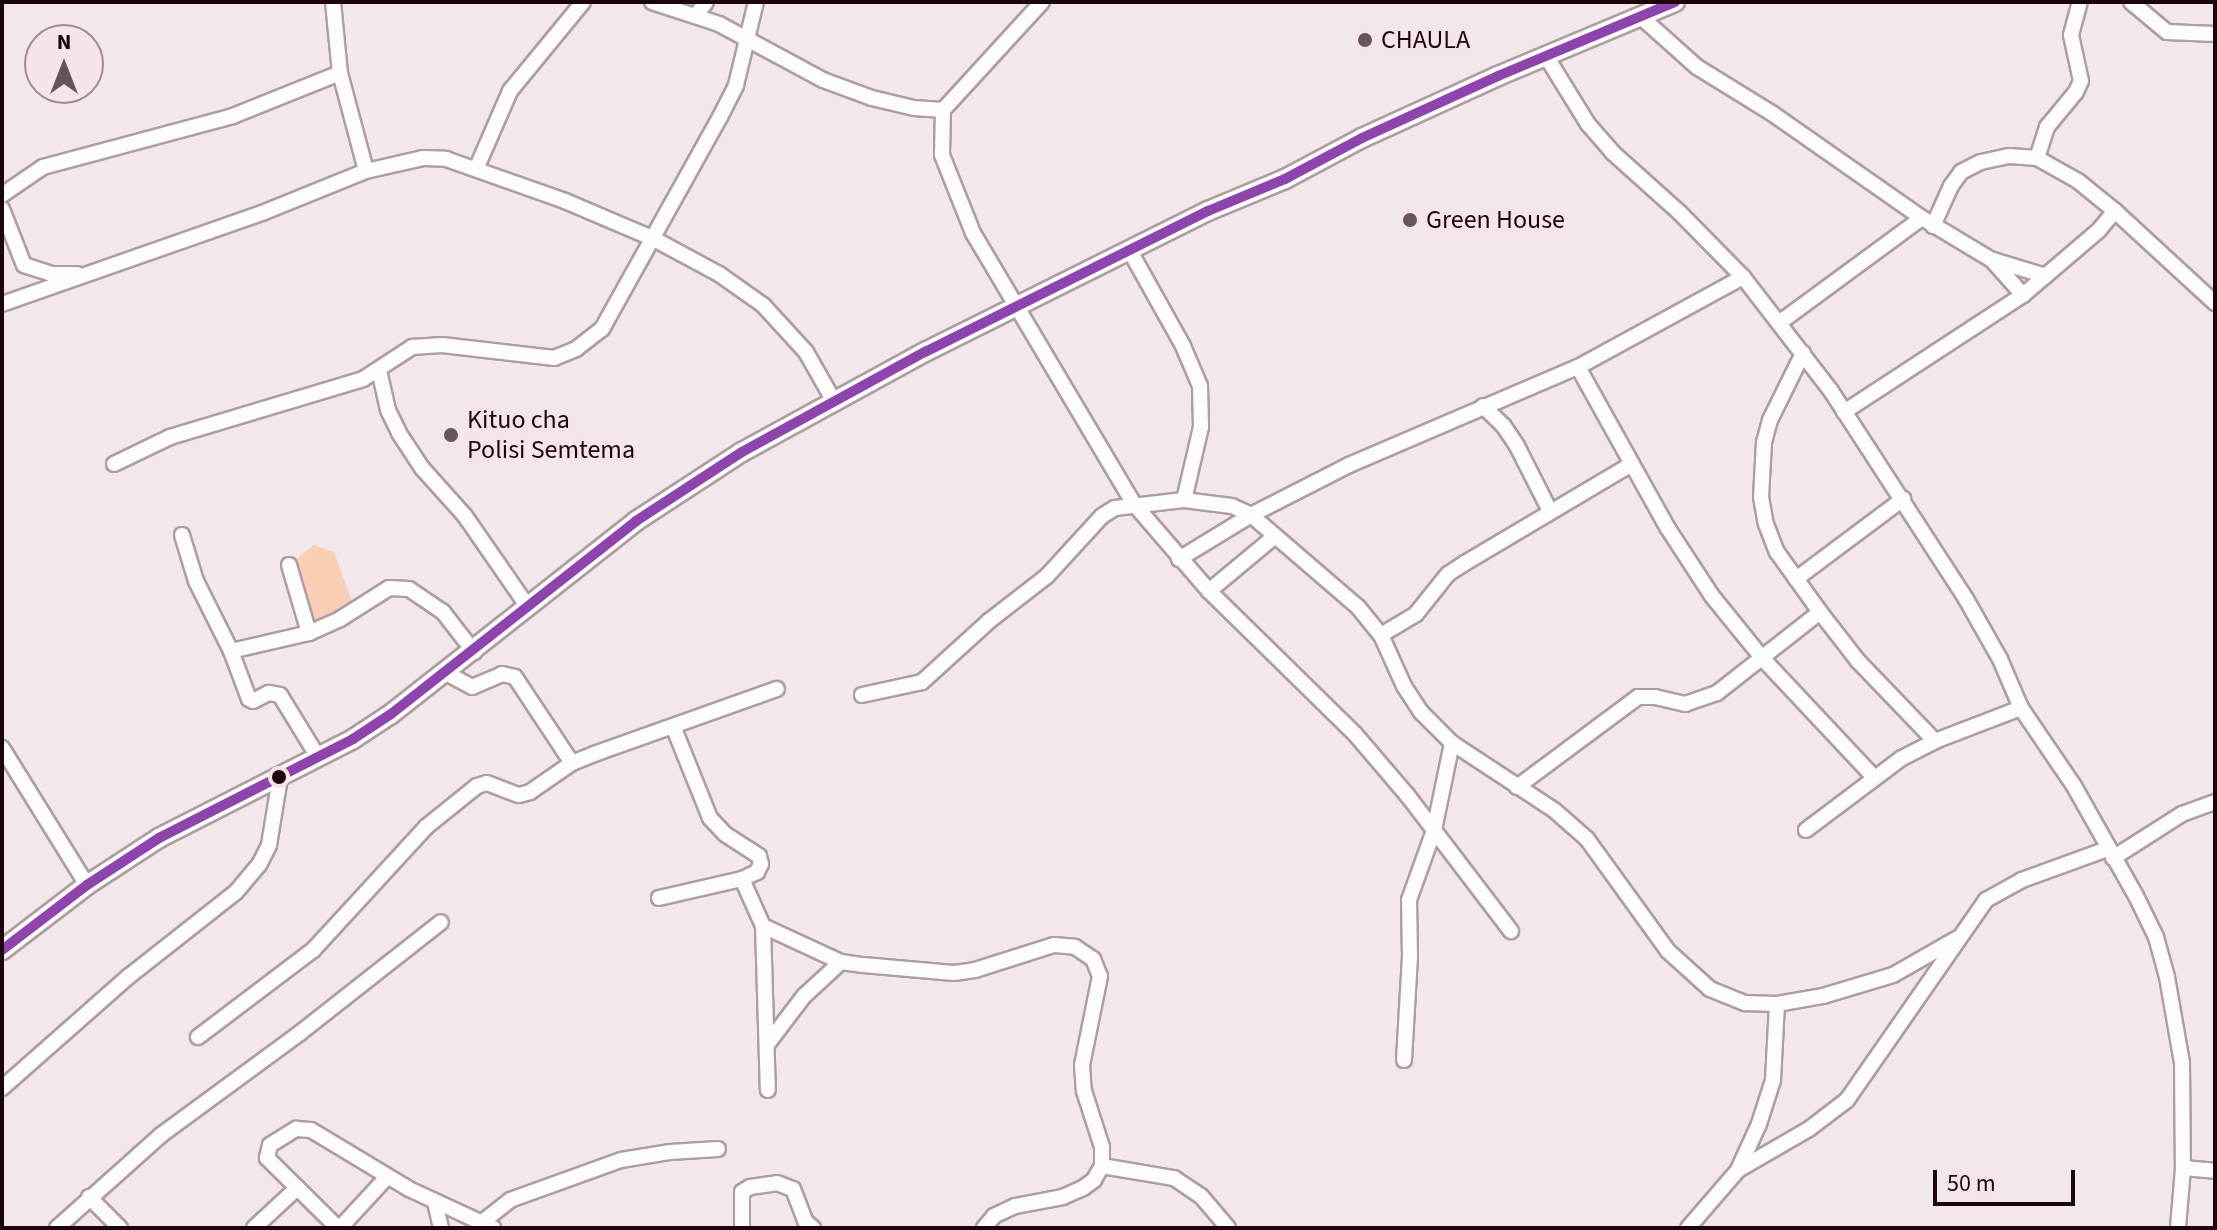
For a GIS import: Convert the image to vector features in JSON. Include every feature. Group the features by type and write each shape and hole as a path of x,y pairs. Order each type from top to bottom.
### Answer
{"street":[{"path":"333,2 340,73 366,171"},
{"path":"477,167 510,91 583,2"},
{"path":"652,2 696,15 835,85 914,108 943,110"},
{"path":"696,15 706,2"},
{"path":"114,464 170,437 327,391 379,370 401,352 423,345 554,358 576,349 602,329 736,85 756,2"},
{"path":"1042,2 943,110 942,155 973,233 1134,504 1209,591 1331,709 1434,830 1511,931"},
{"path":"2,950 87,885 159,838 280,778 365,731 474,652 681,490 742,452 1208,211 1285,179 1362,138 1675,2"},
{"path":"2037,158 2047,127 2076,92 2081,81 2071,35 2080,2"},
{"path":"2131,2 2167,32 2215,34"},
{"path":"1641,17 1697,67 1811,139 1928,222 1992,260 2046,276"},
{"path":"1546,56 1588,124 1612,152 1680,213 1743,277 1803,353 1844,412 1903,499 1980,623 2021,708 2074,786 2156,937 2167,977 2182,1063 2183,1168 2178,1228"},
{"path":"2,195 43,167 233,116 340,73"},
{"path":"1779,323 1928,222 1961,172 1981,162 2009,156 2037,158 2078,181 2214,301"},
{"path":"2,304 262,213 366,171 423,158 446,159 477,167 654,239 719,274 763,305 806,352 835,403"},
{"path":"2,209 24,265 51,274 81,274"},
{"path":"1844,412 2023,295 2099,230 2115,211"},
{"path":"1130,251 1183,346 1200,386 1201,427 1184,500"},
{"path":"1992,260 2023,295"},
{"path":"1179,559 1251,515 1349,465 1578,367 1743,277"},
{"path":"1803,353 1770,420 1761,470 1761,497 1766,524 1777,552 1858,661 1935,741"},
{"path":"1578,367 1667,527 1712,596 1763,659 1874,777"},
{"path":"379,370 388,410 399,433 422,468 465,516 528,607"},
{"path":"1483,406 1510,435 1550,511"},
{"path":"1381,635 1416,614 1448,574 1632,464"},
{"path":"1796,579 1903,499"},
{"path":"862,695 922,682 1059,565 1102,516 1134,504 1184,500 1232,506 1251,515 1358,607 1381,635 1404,686 1421,712 1452,743 1554,810 1587,839 1687,971 1710,989 1745,1003 1777,1004 1860,988 1893,975 1956,939"},
{"path":"182,535 202,595 231,651 249,699 269,693 280,695 318,757"},
{"path":"1209,591 1274,537"},
{"path":"289,565 309,633"},
{"path":"231,651 309,633 340,619 389,588 409,589 443,612 474,652"},
{"path":"1517,787 1638,697 1655,697 1674,704 1696,702 1717,693 1820,612"},
{"path":"446,673 472,687 502,674 515,677 572,763"},
{"path":"198,1037 313,950 445,808 482,784 519,795 530,792 572,763 777,689"},
{"path":"1806,830 1874,777 1935,741 2021,708"},
{"path":"659,898 742,879 757,872 759,856 725,834 710,818 689,774 673,726"},
{"path":"1404,1060 1409,900 1434,830 1452,743"},
{"path":"2,748 8,773 87,885"},
{"path":"2,1088 117,986 236,892 259,865 269,845 280,778"},
{"path":"1688,1228 1738,1170 1821,1122 1847,1100 1986,900 2000,890 2110,854 2182,814 2215,802"},
{"path":"742,879 763,926 769,1043 768,1090"},
{"path":"57,1228 161,1135 300,1033 441,922"},
{"path":"763,926 841,962 954,973 975,970 1054,945 1075,947 1093,959 1100,976 1082,1065 1084,1091 1102,1147 1102,1166 1094,1180 1083,1188 1063,1197 1015,1206 994,1216 984,1228"},
{"path":"769,1043 804,996 841,962"},
{"path":"1738,1170 1773,1080 1777,1004"},
{"path":"387,1177 339,1228 267,1158 266,1152 286,1133 303,1127 387,1177 487,1226 510,1200 621,1160 670,1152 718,1149"},
{"path":"1102,1166 1174,1178 1201,1196 1228,1228"},
{"path":"2183,1168 2215,1171"},
{"path":"742,1228 742,1192 750,1187 777,1183 793,1189 805,1221 813,1228"},
{"path":"254,1228 297,1188"},
{"path":"89,1197 120,1228"},
{"path":"435,1202 441,1228"}],"shaded area":[{"path":"314,545 334,552 354,607 306,637 291,563"}],"transit line":[{"path":"2,950 87,885 159,838 353,739 391,714 636,521 742,452 925,352 1208,211 1285,179 1362,138 1498,76 1675,2"}],"place":[{"name":"CHAULA","path":"1365,40"},
{"name":"Green House","path":"1410,220"},
{"name":"Kituo cha Polisi Semtema","path":"451,435"}]}
